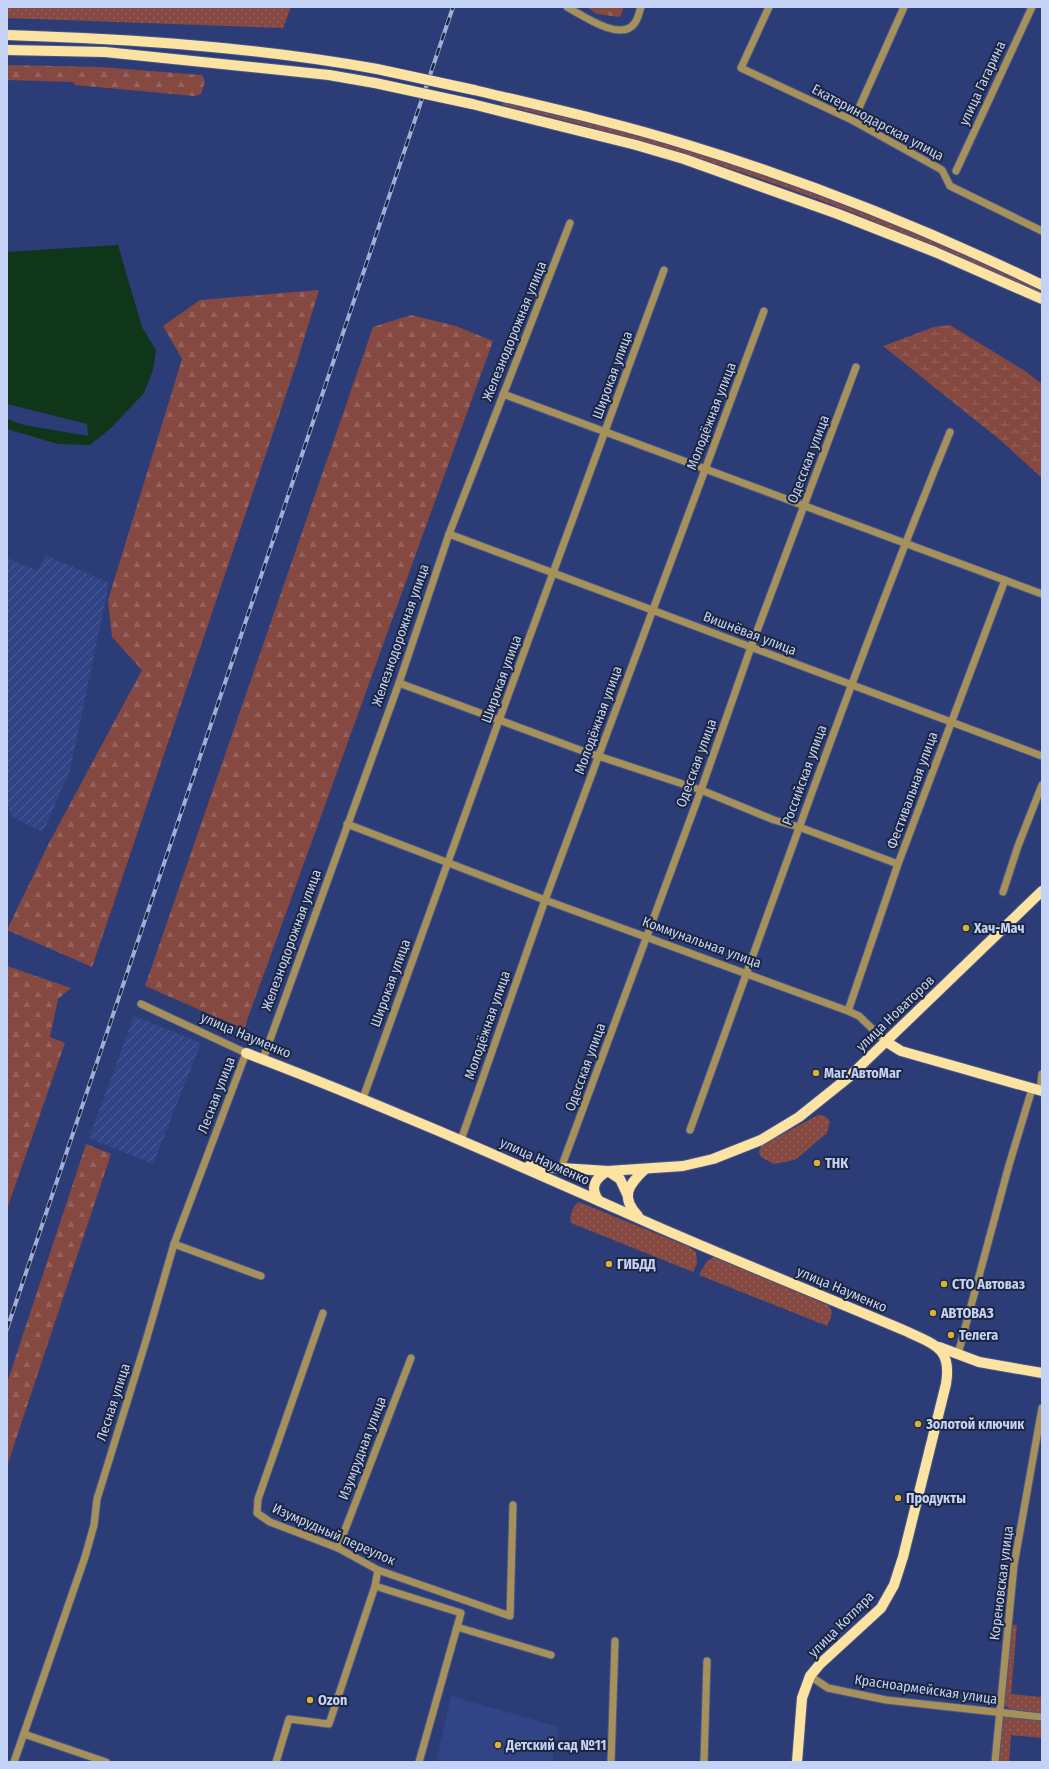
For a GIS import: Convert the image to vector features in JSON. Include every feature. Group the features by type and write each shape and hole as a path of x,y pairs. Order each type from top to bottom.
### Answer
{"main road":[{"path":"7,35 106,38 260,52 332,61 474,90 637,130 738,161 844,198 939,238 1042,285"},
{"path":"7,50 105,52 329,75 375,83 472,104 636,145 712,169 846,216 935,252 1042,299"},
{"name":"улица Новаторов","path":"521,1165 608,1171 682,1166 713,1159 761,1140 799,1117 849,1077 1042,891"},
{"name":"Коммунальная улица","path":"885,1041 901,1051 1038,1090"},
{"name":"улица Науменко","path":"246,1053 363,1098 521,1165 599,1201 908,1332 937,1346 979,1362 1042,1373"},
{"path":"618,1209 624,1207 628,1198 630,1186 645,1169"},
{"path":"599,1201 593,1190 593,1185 600,1175 608,1171 620,1179 632,1210 639,1218"},
{"name":"улица Котляра","path":"797,1762 802,1698 810,1676 820,1664 881,1608 894,1585 903,1557 931,1449 946,1384 948,1367 945,1357 937,1346"}],"street":[{"path":"567,7 615,31 628,29 634,24 641,7"},
{"name":"Екатеринодарская улица","path":"770,7 741,68 850,119 942,170 950,186 1042,231"},
{"path":"858,110 904,7"},
{"name":"улица Гагарина","path":"956,171 1032,7"},
{"name":"Железнодорожная улица","path":"263,1059 399,683 449,534 570,223"},
{"name":"Широкая улица","path":"363,1098 446,862 500,720 552,572 664,270"},
{"name":"Молодёжная улица","path":"461,1140 545,900 764,311"},
{"name":"Одесская улица","path":"561,1168 647,937 751,647 856,367"},
{"path":"503,394 1042,594"},
{"name":"Российская улица","path":"690,1130 799,827 905,543 950,432"},
{"name":"Вишнёвая улица","path":"449,534 1042,756"},
{"name":"Фестивальная улица","path":"848,1011 898,864 1005,580"},
{"path":"399,683 598,756 700,790 744,806 774,820 799,827 898,864"},
{"path":"1003,892 1018,846 1042,785"},
{"name":"Коммунальная улица","path":"347,824 545,900 848,1011 858,1016 885,1041"},
{"name":"улица Науменко","path":"141,1004 246,1053"},
{"name":"Лесная улица","path":"14,1762 85,1558 94,1525 96,1499 145,1344 174,1244 246,1053"},
{"path":"958,1354 1009,1165 1038,1090 1042,1074"},
{"path":"174,1244 261,1276"},
{"name":"Изумрудный переулок","path":"323,1312 258,1499 257,1512 270,1522 338,1548 378,1570 510,1616 513,1505"},
{"name":"Изумрудная улица","path":"338,1548 411,1358"},
{"name":"Кореновская улица","path":"995,1762 1014,1565 1042,1408"},
{"path":"276,1762 289,1719 329,1724 375,1586 378,1570"},
{"path":"375,1586 461,1614 420,1762"},
{"path":"457,1627 551,1655"},
{"path":"611,1762 614,1641"},
{"path":"704,1762 707,1661"},
{"name":"Красноармейская улица","path":"810,1676 828,1688 886,1700 1042,1717"},
{"path":"24,1734 106,1762"}],"shaded area":[{"path":"118,245 142,327 156,350 153,370 144,393 111,428 90,445 58,444 7,429 7,419 24,425 88,436 87,424 7,404 7,252"},
{"path":"45,555 109,583 70,770 43,832 14,818 7,806 7,558 38,571"},
{"path":"134,1016 201,1043 153,1164 89,1138"},
{"name":"Детский сад №11","path":"451,1696 559,1727 552,1762 436,1762"}],"green space":[{"path":"7,7 291,7 283,28 7,18"},
{"path":"587,7 624,7 620,17 597,14"},
{"path":"7,65 100,67 202,75 205,81 201,94 194,96 75,85 73,82 7,80"},
{"path":"503,101 666,144 747,169 881,220 989,266 1042,291 1042,294 878,223 783,187 704,160 623,136 502,105"},
{"path":"319,290 296,365 92,967 7,930 48,845 142,670 112,637 108,600 182,359 163,326 200,300"},
{"path":"411,315 456,326 493,341 244,1029 145,986 373,327"},
{"path":"950,325 1025,371 1042,384 1042,478 999,439 883,346 934,327"},
{"path":"7,966 71,988 58,999 50,1037 65,1043 7,1209"},
{"path":"818,1115 826,1117 830,1122 827,1133 795,1160 774,1164 761,1157 759,1152 761,1146"},
{"path":"86,1144 111,1154 7,1466 7,1383"},
{"path":"579,1202 689,1247 696,1252 697,1263 693,1272 571,1223 572,1211"},
{"path":"714,1257 828,1305 832,1313 827,1326 699,1275 707,1261"},
{"path":"1011,1625 1017,1625 1011,1694 1042,1697 1042,1714 1012,1710 1004,1705"},
{"path":"1005,1716 1042,1720 1042,1738 1011,1735 1009,1762 998,1762 1002,1719"}],"railway":[{"path":"7,1329 453,7"}],"place":[{"name":"Хач-Мач","path":"966,928"},
{"name":"Маг. АвтоМаг","path":"816,1073"},
{"name":"ТНК","path":"817,1163"},
{"name":"ГИБДД","path":"609,1264"},
{"name":"СТО Автоваз","path":"944,1284"},
{"name":"АВТОВАЗ","path":"933,1313"},
{"name":"Телега","path":"951,1335"},
{"name":"Золотой ключик","path":"918,1424"},
{"name":"Продукты","path":"898,1498"},
{"name":"Ozon","path":"310,1700"},
{"name":"Детский сад №11","path":"498,1745"}]}
